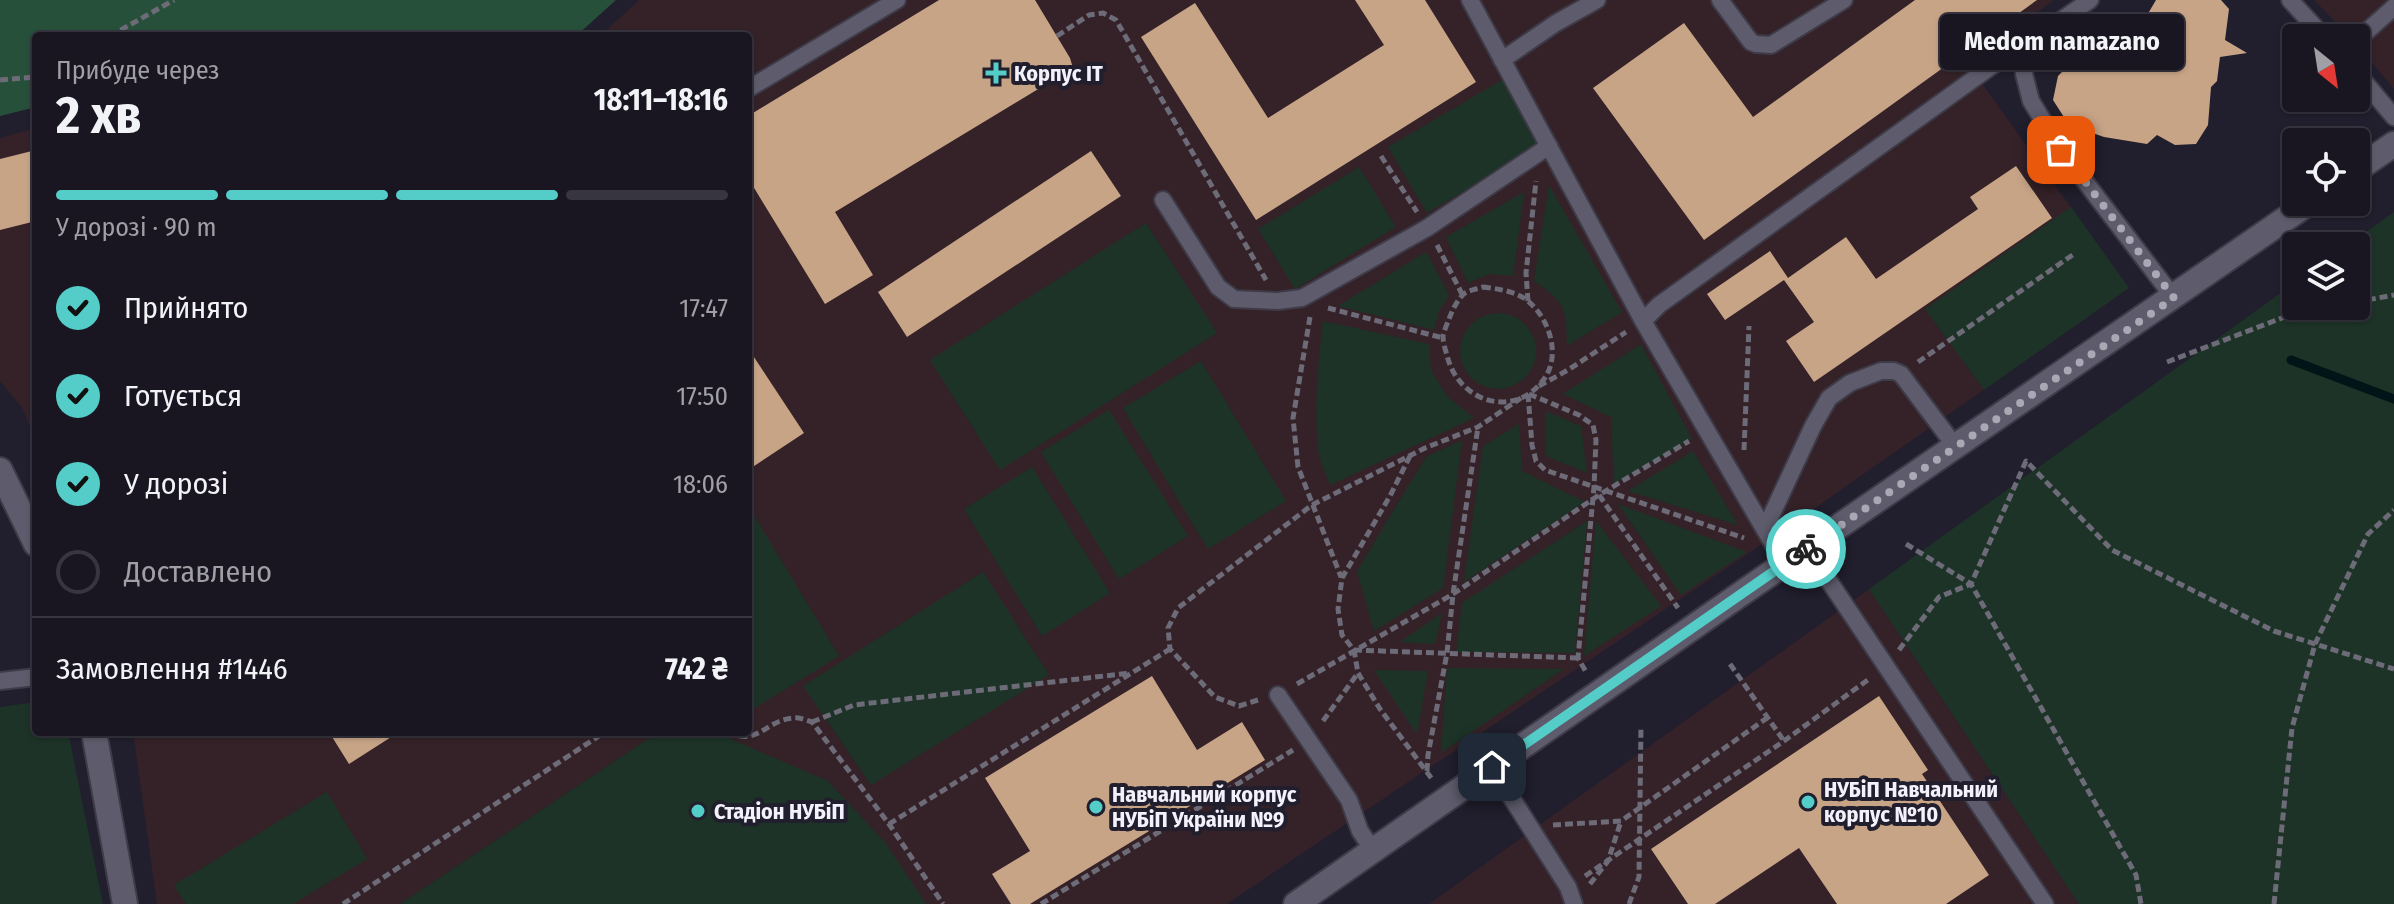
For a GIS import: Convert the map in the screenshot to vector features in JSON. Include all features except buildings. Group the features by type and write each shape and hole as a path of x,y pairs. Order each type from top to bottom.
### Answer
{"street":[{"path":"2370,160 2394,144"},
{"path":"1296,904 1492,767 1774,545 1807,548 2290,216"},
{"path":"0,470 32,536"},
{"path":"95,736 125,904"}],"lane":[{"path":"752,87 897,0"},
{"path":"1470,0 1502,60 1543,151 1774,545"},
{"path":"1502,60 1556,23 1597,0"},
{"path":"1720,0 1751,42 1771,45 1844,0"},
{"path":"2290,0 2312,24"},
{"path":"1643,321 1659,305 2086,1"},
{"path":"2370,28 2394,7"},
{"path":"2029,43 2024,74 2031,101 2061,150 2174,298"},
{"path":"2370,89 2394,117"},
{"path":"1163,200 1218,287 1234,299 1308,300 1427,228 1543,151"},
{"path":"1774,545 1813,426 1829,398 1850,383 1881,371 1901,374 1955,446"},
{"path":"1807,548 2045,904"},
{"path":"0,681 32,677"},
{"path":"1278,695 1349,800 1360,831 1373,850"},
{"path":"1492,767 1568,887 1574,904"}],"path":[{"path":"117,32 174,0"},
{"path":"1057,36 1089,15 1103,13 1116,20 1278,301"},
{"path":"0,80 32,77"},
{"path":"1528,301 1526,273 1543,151"},
{"path":"1381,156 1427,228 1462,294"},
{"path":"1901,374 2074,254"},
{"path":"1521,398 1498,404 1472,394 1449,367 1443,338 1450,315 1462,294 1483,287 1504,290 1528,301 1546,324 1552,344 1551,369 1538,387"},
{"path":"2370,299 2394,295"},
{"path":"1342,578 1298,467 1293,418 1308,300 1330,310 1443,338"},
{"path":"2167,362 2282,318"},
{"path":"889,824 1170,649 1168,628 1178,608 1312,505 1410,456 1478,427 1643,321"},
{"path":"1743,491 1749,326"},
{"path":"1528,394 1536,461 1545,470 1749,540 1774,545"},
{"path":"1528,394 1579,415 1593,425 1596,440 1594,487 1578,658 1586,673"},
{"path":"1427,772 1478,427"},
{"path":"1354,650 1453,594 1599,495 1707,429"},
{"path":"1410,456 1342,578 1338,609 1342,635 1354,650 1358,673 1432,780"},
{"path":"1574,904 1608,861 1784,741 1885,667 1939,597 1971,584 2026,461 2112,550 2274,631 2394,669"},
{"path":"1594,487 1678,608"},
{"path":"2274,904 2292,728 2315,644 2368,534 2394,510"},
{"path":"1906,544 1971,584 2136,875 2141,904"},
{"path":"1354,650 1578,658"},
{"path":"1730,664 1784,741"},
{"path":"812,722 854,705 1132,672"},
{"path":"1041,904 1309,741 1358,673"},
{"path":"735,736 751,737 778,722 795,717 812,722 889,824 943,904"},
{"path":"1528,826 1621,821 1767,718"},
{"path":"1629,904 1639,877 1641,726"},
{"path":"343,904 599,736"},
{"path":"1608,861 1621,821"}],"shaded area":[{"path":"639,0 2054,0 1968,64 2129,288 1801,518 1227,904 157,904 134,736 752,736 752,32 604,32"},
{"path":"2314,0 2394,0 2394,89 2370,60 2370,24 2337,24"},
{"path":"32,129 32,433 23,409 0,381 0,138"},
{"path":"1869,589 2079,904 1429,904"}],"green space":[{"path":"0,0 616,0 580,32 32,32 32,108 0,116"},
{"path":"1505,78 1544,144 1427,213 1388,147"},
{"path":"1359,167 1396,227 1295,289 1258,229"},
{"path":"1549,185 1622,312 1567,346 1562,307 1553,295 1534,281"},
{"path":"1524,192 1513,276 1489,274 1468,283 1446,237"},
{"path":"2071,207 2129,288 1984,390 1925,309"},
{"path":"2394,212 2394,904 2079,904 1869,589 2282,292 2282,320 2370,320 2370,232 2366,232"},
{"path":"1146,223 1217,333 1000,470 930,360"},
{"path":"1426,252 1449,295 1438,313 1434,330 1338,306"},
{"path":"1498,313 1513,316 1525,324 1533,336 1536,351 1533,366 1525,378 1513,386 1498,389 1483,386 1471,378 1463,366 1460,351 1463,336 1471,324 1483,316"},
{"path":"1323,321 1429,344 1431,370 1447,396 1474,418 1330,485 1319,455 1316,422"},
{"path":"1641,344 1692,439 1614,484 1611,417 1563,394"},
{"path":"1201,361 1286,501 1208,549 1123,408"},
{"path":"1109,410 1188,536 1119,579 1041,452"},
{"path":"1545,411 1581,426 1587,473 1546,456"},
{"path":"1519,424 1522,471 1585,502 1464,582 1483,446"},
{"path":"1462,440 1443,588 1374,631 1357,571 1426,457"},
{"path":"1693,451 1738,525 1628,491"},
{"path":"1032,467 1110,593 1042,636 964,509"},
{"path":"1618,504 1747,552 1681,595"},
{"path":"752,515 839,656 752,710"},
{"path":"1587,521 1575,653 1456,652 1462,603"},
{"path":"1596,521 1661,606 1584,656"},
{"path":"983,572 1049,675 871,785 803,686"},
{"path":"1442,613 1435,644 1400,642"},
{"path":"1447,668 1564,669 1441,753"},
{"path":"1374,670 1428,671 1417,734"},
{"path":"32,703 32,736 69,736 103,904 0,904 0,707"},
{"name":"Стадіон НУБіП","path":"713,736 731,739 828,781 884,841 926,904 400,904 648,739"},
{"path":"327,792 367,859 293,904 186,904 174,885"}],"waterway":[{"path":"2291,360 2394,399"}],"way so far":[{"path":"1806,549 2174,298 2061,150"}],"place":[{"name":"Корпус ІТ","path":"996,73"},
{"name":"Medom namazano","path":"2061,150"},
{"name":"НУБіП Навчальний корпус №10","path":"1808,802"},
{"name":"Навчальний корпус НУБіП України №9","path":"1096,807"},
{"name":"Стадіон НУБіП","path":"698,811"}],"route":[{"path":"1492,767 1806,549"}]}
